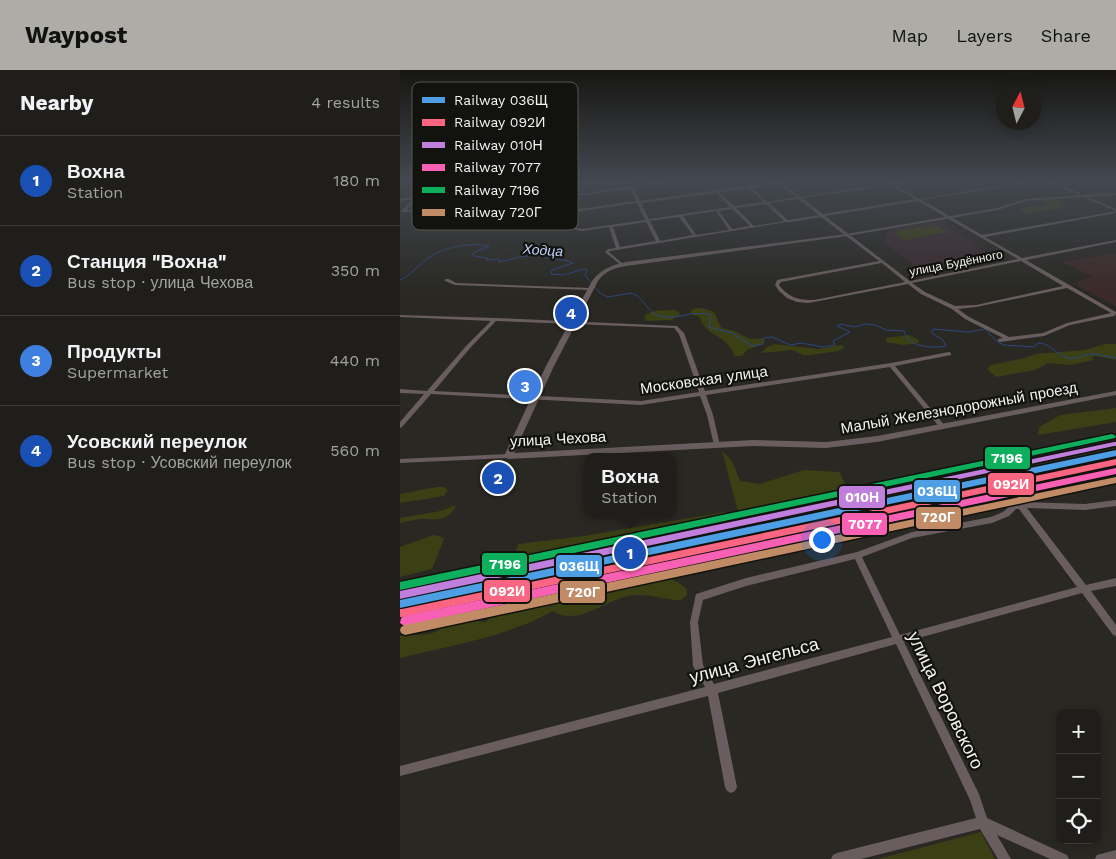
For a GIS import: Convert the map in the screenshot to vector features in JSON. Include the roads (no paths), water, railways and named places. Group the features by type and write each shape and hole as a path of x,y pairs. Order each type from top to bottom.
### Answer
{"street":[{"path":"578,230 661,218"},
{"path":"682,218 695,236"},
{"path":"722,218 731,230"},
{"path":"743,218 753,227"},
{"path":"783,218 788,222"},
{"path":"622,265 607,252 608,250 816,218"},
{"path":"823,218 928,296 954,308 967,318 1008,339"},
{"path":"508,456 573,322 594,283 607,269 622,265 847,235 944,218"},
{"path":"950,218 1112,310 1114,313 1069,324 1044,334 1000,340"},
{"path":"983,236 1080,218"},
{"path":"646,220 658,242"},
{"path":"611,226 618,248"},
{"name":"улица Будённого","path":"882,262 779,281 777,285 786,296 800,301 830,298 1116,241"},
{"path":"447,280 455,284 594,283"},
{"path":"954,308 976,306 1068,286"},
{"path":"400,316 675,327 681,333 718,445"},
{"path":"400,426 469,346 496,319"},
{"name":"Московская улица","path":"400,391 641,403 891,366 949,354"},
{"path":"891,366 943,427"},
{"name":"Малый Железнодорожный проезд","path":"718,445 760,443 826,445 877,439 1116,393"},
{"name":"улица Чехова","path":"400,461 718,445"},
{"path":"1012,494 1116,632"},
{"path":"730,787 712,690 698,666 694,622 699,597 746,582 857,555 912,535 992,520 1021,505 1085,507 1116,503"},
{"name":"улица Воровского","path":"857,555 975,798 983,822 1005,859"},
{"name":"улица Энгельса","path":"400,770 712,690 1084,588 1116,582"},
{"path":"837,859 983,822 1063,859"},
{"path":"1101,859 1116,856"}],"waterway":[{"name":"Ходца","path":"400,280 434,254 449,248 482,245 489,246 473,253 474,256 487,258 487,260 499,259 499,262 534,255 568,261 573,263 552,270 551,274 564,275 584,269 587,270 585,275 599,292 607,297 632,293 659,316 672,317 698,313 711,315 709,327 732,333 752,346 763,344 764,338 772,337 791,345 801,343 823,347 835,345 833,341 850,332 837,326 840,324 855,327 865,324 875,325 886,330 904,331 907,338 915,344 925,346 946,346 943,340 932,333 933,329 968,332 985,329 996,341 1004,345 1034,347 1038,343 1047,345 1069,358 1092,354 1116,358"}],"rail line":[{"name":"7196","path":"400,586 1112,436"},
{"name":"010Н","path":"400,595 1114,444"},
{"name":"036Щ","path":"400,604 1116,453"},
{"name":"092И","path":"402,613 1116,462"},
{"name":"7077","path":"404,621 1116,471"},
{"name":"720Г","path":"405,630 1116,480"}],"place":[{"name":"Усовский переулок","path":"571,313"},
{"name":"Продукты","path":"525,386"},
{"name":"Станция \"Вохна\"","path":"498,478"},
{"name":"Вохна","path":"630,553"}]}
